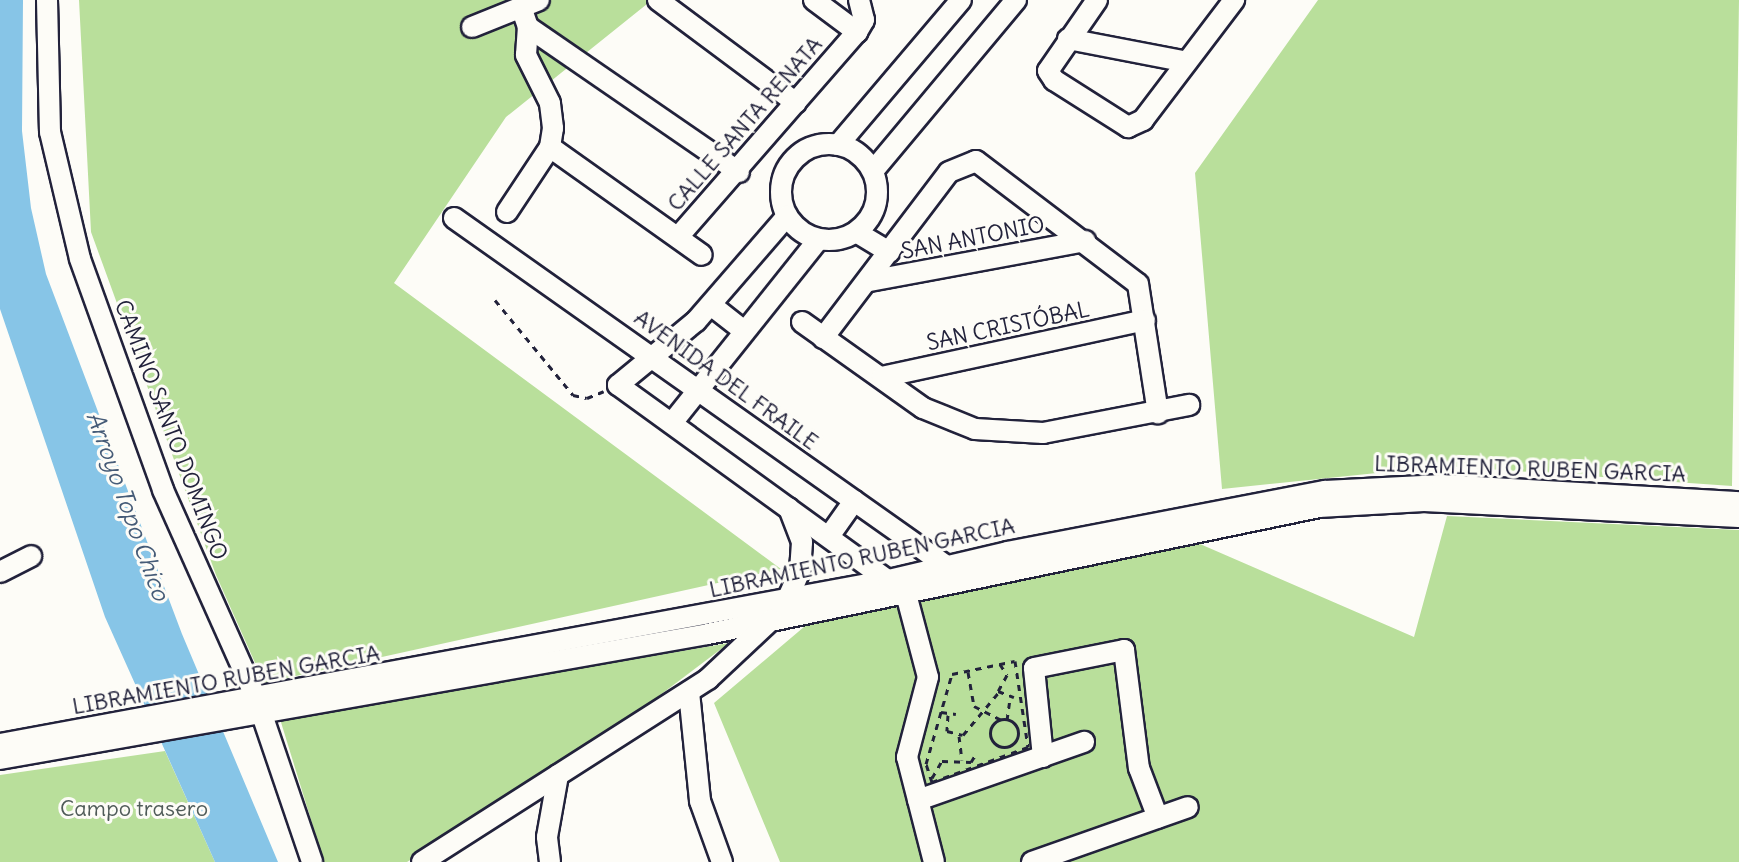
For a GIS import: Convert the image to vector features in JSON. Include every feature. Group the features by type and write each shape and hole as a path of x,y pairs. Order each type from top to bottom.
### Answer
{"street":[{"name":"CAMINO SANTO DOMINGO","path":"47,0 50,132 66,209 188,552 257,700 312,862"},
{"path":"658,0 796,103"},
{"path":"814,0 857,32 864,20 859,0"},
{"path":"838,145 961,0"},
{"path":"873,171 1016,0"},
{"path":"1097,0 1048,71 1111,120 1133,127 1234,0"},
{"path":"472,27 530,3 526,55 552,114 550,147 507,212"},
{"path":"528,27 739,172"},
{"name":"CALLE SANTA RENATA","path":"678,237 760,149 857,32"},
{"path":"1068,39 1187,62"},
{"path":"778,127 792,163"},
{"path":"818,240 787,216 781,184 792,163 823,144 838,145 864,159 873,171 877,186 872,215 856,232"},
{"name":"CALLE SANTA RENATA","path":"550,147 702,255"},
{"path":"760,149 792,163"},
{"path":"823,338 949,172 976,161 1138,284 1158,413"},
{"path":"872,215 896,244"},
{"path":"787,216 711,305 655,358 618,385 830,535 906,594 928,677 907,757 934,862"},
{"name":"AVENIDA DEL FRAILE","path":"454,218 968,582"},
{"path":"672,423 742,329 818,240 856,232 896,244"},
{"name":"SAN ANTONIO","path":"869,281 1085,241"},
{"path":"711,305 742,329"},
{"name":"SAN CRISTÓBAL","path":"882,377 1145,320"},
{"path":"802,322 953,422 1007,434 1083,428 1189,405"},
{"name":"LIBRAMIENTO RUBEN GARCIA","path":"0,744 146,727 236,712 257,700 1354,488 1442,485 1739,502"},
{"path":"830,535 854,501"},
{"name":"LIBRAMIENTO RUBEN GARCIA","path":"257,700 771,620 968,582 1298,511 1376,502 1739,517"},
{"path":"787,505 802,542 800,571 787,600"},
{"path":"0,572 31,556"},
{"path":"422,862 689,692 722,668 771,620"},
{"path":"1043,757 1034,668 1124,650 1139,768 1158,818"},
{"path":"689,692 700,801 722,862"},
{"name":"LIBRAMIENTO RUBEN GARCIA","path":"0,759 146,727"},
{"path":"918,800 1084,742"},
{"path":"550,862 547,837 558,775"},
{"path":"1032,862 1188,807"}],"path":[{"path":"495,300 573,395 587,398 618,385"},
{"path":"1015,661 1028,747 932,782 926,764 952,674 1015,661"},
{"path":"959,736 999,692 999,682 1007,675 1000,664"},
{"path":"968,671 974,706 1015,724 1017,738 1003,747 991,736 1001,720"},
{"path":"999,692 1012,697 1007,720"},
{"path":"941,712 956,714"},
{"path":"948,715 947,731 959,736"},
{"path":"959,736 962,762"},
{"path":"932,782 942,761 962,762 976,754"}],"green space":[{"path":"79,0 652,0 506,117 394,283 781,569 264,683 216,575 91,232"},
{"path":"1318,0 1739,0 1732,486 1445,466 1222,489 1195,173"},
{"path":"1447,516 1739,530 1739,862 780,862 714,703 811,621 1200,544 1414,637"},
{"path":"729,643 586,751 407,862 324,862 280,719"},
{"name":"Campo trasero","path":"165,751 215,862 0,862 0,775"}],"water":[{"name":"Arroyo Topo Chico","path":"0,0 23,0 22,131 31,208 46,274 182,634 278,862 215,862 105,617 0,309"}]}
